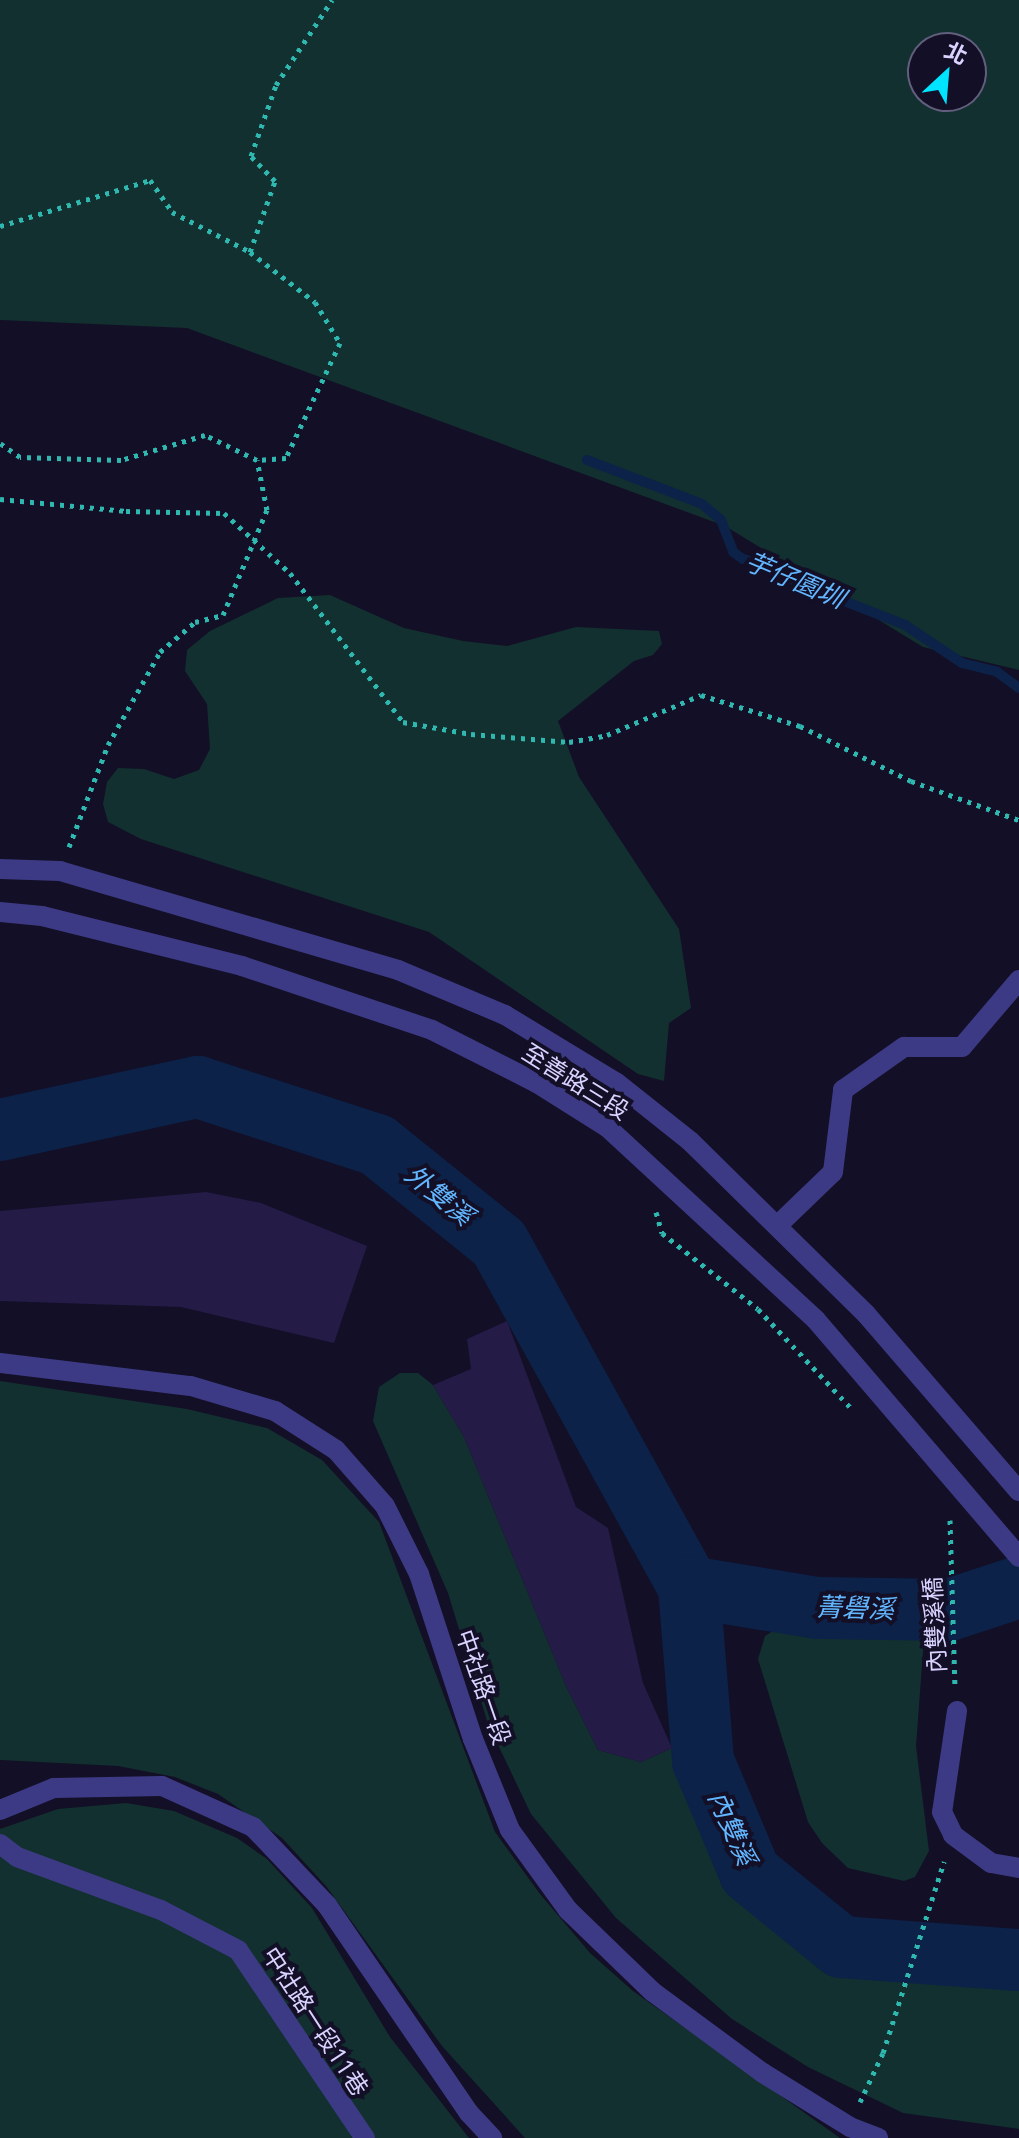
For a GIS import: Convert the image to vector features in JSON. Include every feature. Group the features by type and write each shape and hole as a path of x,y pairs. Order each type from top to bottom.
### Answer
{"street":[{"name":"至善路三段","path":"0,869 60,871 398,970 505,1015 617,1083 690,1141 778,1225 932,1384 1015,1483"},
{"name":"至善路三段","path":"0,912 42,916 242,966 432,1030 537,1083 607,1127 816,1320 1014,1552"},
{"path":"778,1225 833,1172 843,1090 904,1047 962,1047 1019,980"},
{"name":"中社路一段","path":"0,1363 191,1386 275,1411 336,1450 385,1506 399,1533 419,1574 473,1739 510,1830 568,1910 653,1992 763,2073 850,2127 878,2138"},
{"path":"957,1711 942,1812 953,1835 991,1863 1019,1868"},
{"path":"0,1810 54,1788 162,1786 253,1827 327,1905 469,2113 492,2138"},
{"name":"中社路一段11巷","path":"0,1844 17,1857 161,1910 238,1950 365,2138"}],"path":[{"path":"250,252 275,181 251,156 276,85 332,0"},
{"path":"0,226 150,180 172,212 250,252 315,302 340,343 286,458 257,460 205,435 121,460 20,457 0,443"},
{"path":"60,871 108,745 160,652 195,622 223,615 267,510 257,460"},
{"path":"0,499 126,511 224,513 290,573 403,722 471,734 569,742 607,735 701,695 800,726 911,781 1019,820"},
{"path":"672,1185 655,1210 662,1233 758,1309 854,1411"},
{"name":"內雙溪橋","path":"951,1513 948,1538 957,1711"},
{"path":"850,2127 883,2053 943,1865"}],"green space":[{"path":"0,0 1019,0 1019,670 923,647 725,526 187,328 0,320"},
{"path":"330,595 404,628 463,641 507,646 576,627 659,631 662,644 653,655 634,661 558,721 579,777 679,929 691,1008 669,1023 664,1081 638,1074 429,932 141,839 108,822 103,804 107,782 118,768 144,769 174,779 199,770 210,749 207,704 185,671 187,650 210,631 278,598"},
{"path":"400,1373 418,1373 433,1385 464,1437 566,1686 598,1750 641,1762 672,1748 698,1780 716,1833 746,1877 778,1918 817,1951 880,1968 1019,1975 1019,2129 903,2113 808,2067 732,2019 616,1918 531,1814 488,1724 448,1593 373,1421 379,1387"},
{"path":"0,1381 187,1409 267,1428 322,1460 379,1522 495,1832 540,1894 590,1953 633,1991 840,2138 525,2138 442,2046 326,1886 282,1838 218,1794 175,1777 118,1766 0,1760"},
{"path":"887,1621 919,1624 924,1638 916,1746 929,1851 915,1877 904,1881 848,1868 822,1843 808,1822 758,1659 765,1636 787,1622"},
{"path":"126,1803 174,1811 237,1838 267,1859 312,1908 390,2037 469,2138 0,2138 0,1829 58,1809"}],"building":[{"path":"206,1192 261,1203 367,1246 334,1343 181,1307 0,1301 0,1211"},
{"path":"507,1321 576,1507 608,1528 643,1683 672,1748 641,1762 598,1750 566,1686 464,1437 433,1385 471,1369 467,1339"}],"waterway":[{"name":"芋仔園圳","path":"587,460 702,504 721,520 733,552 743,559 777,568 798,583 905,625 962,663 997,672 1019,688"},
{"name":"外雙溪","path":"0,1130 198,1087 377,1145 499,1243 689,1587 703,1761 750,1873 841,1947 1019,1960"},
{"name":"菁礐溪","path":"689,1587 817,1608 949,1610 1019,1587"}],"water label":[{"name":"內雙溪","path":"732,1828"}]}
